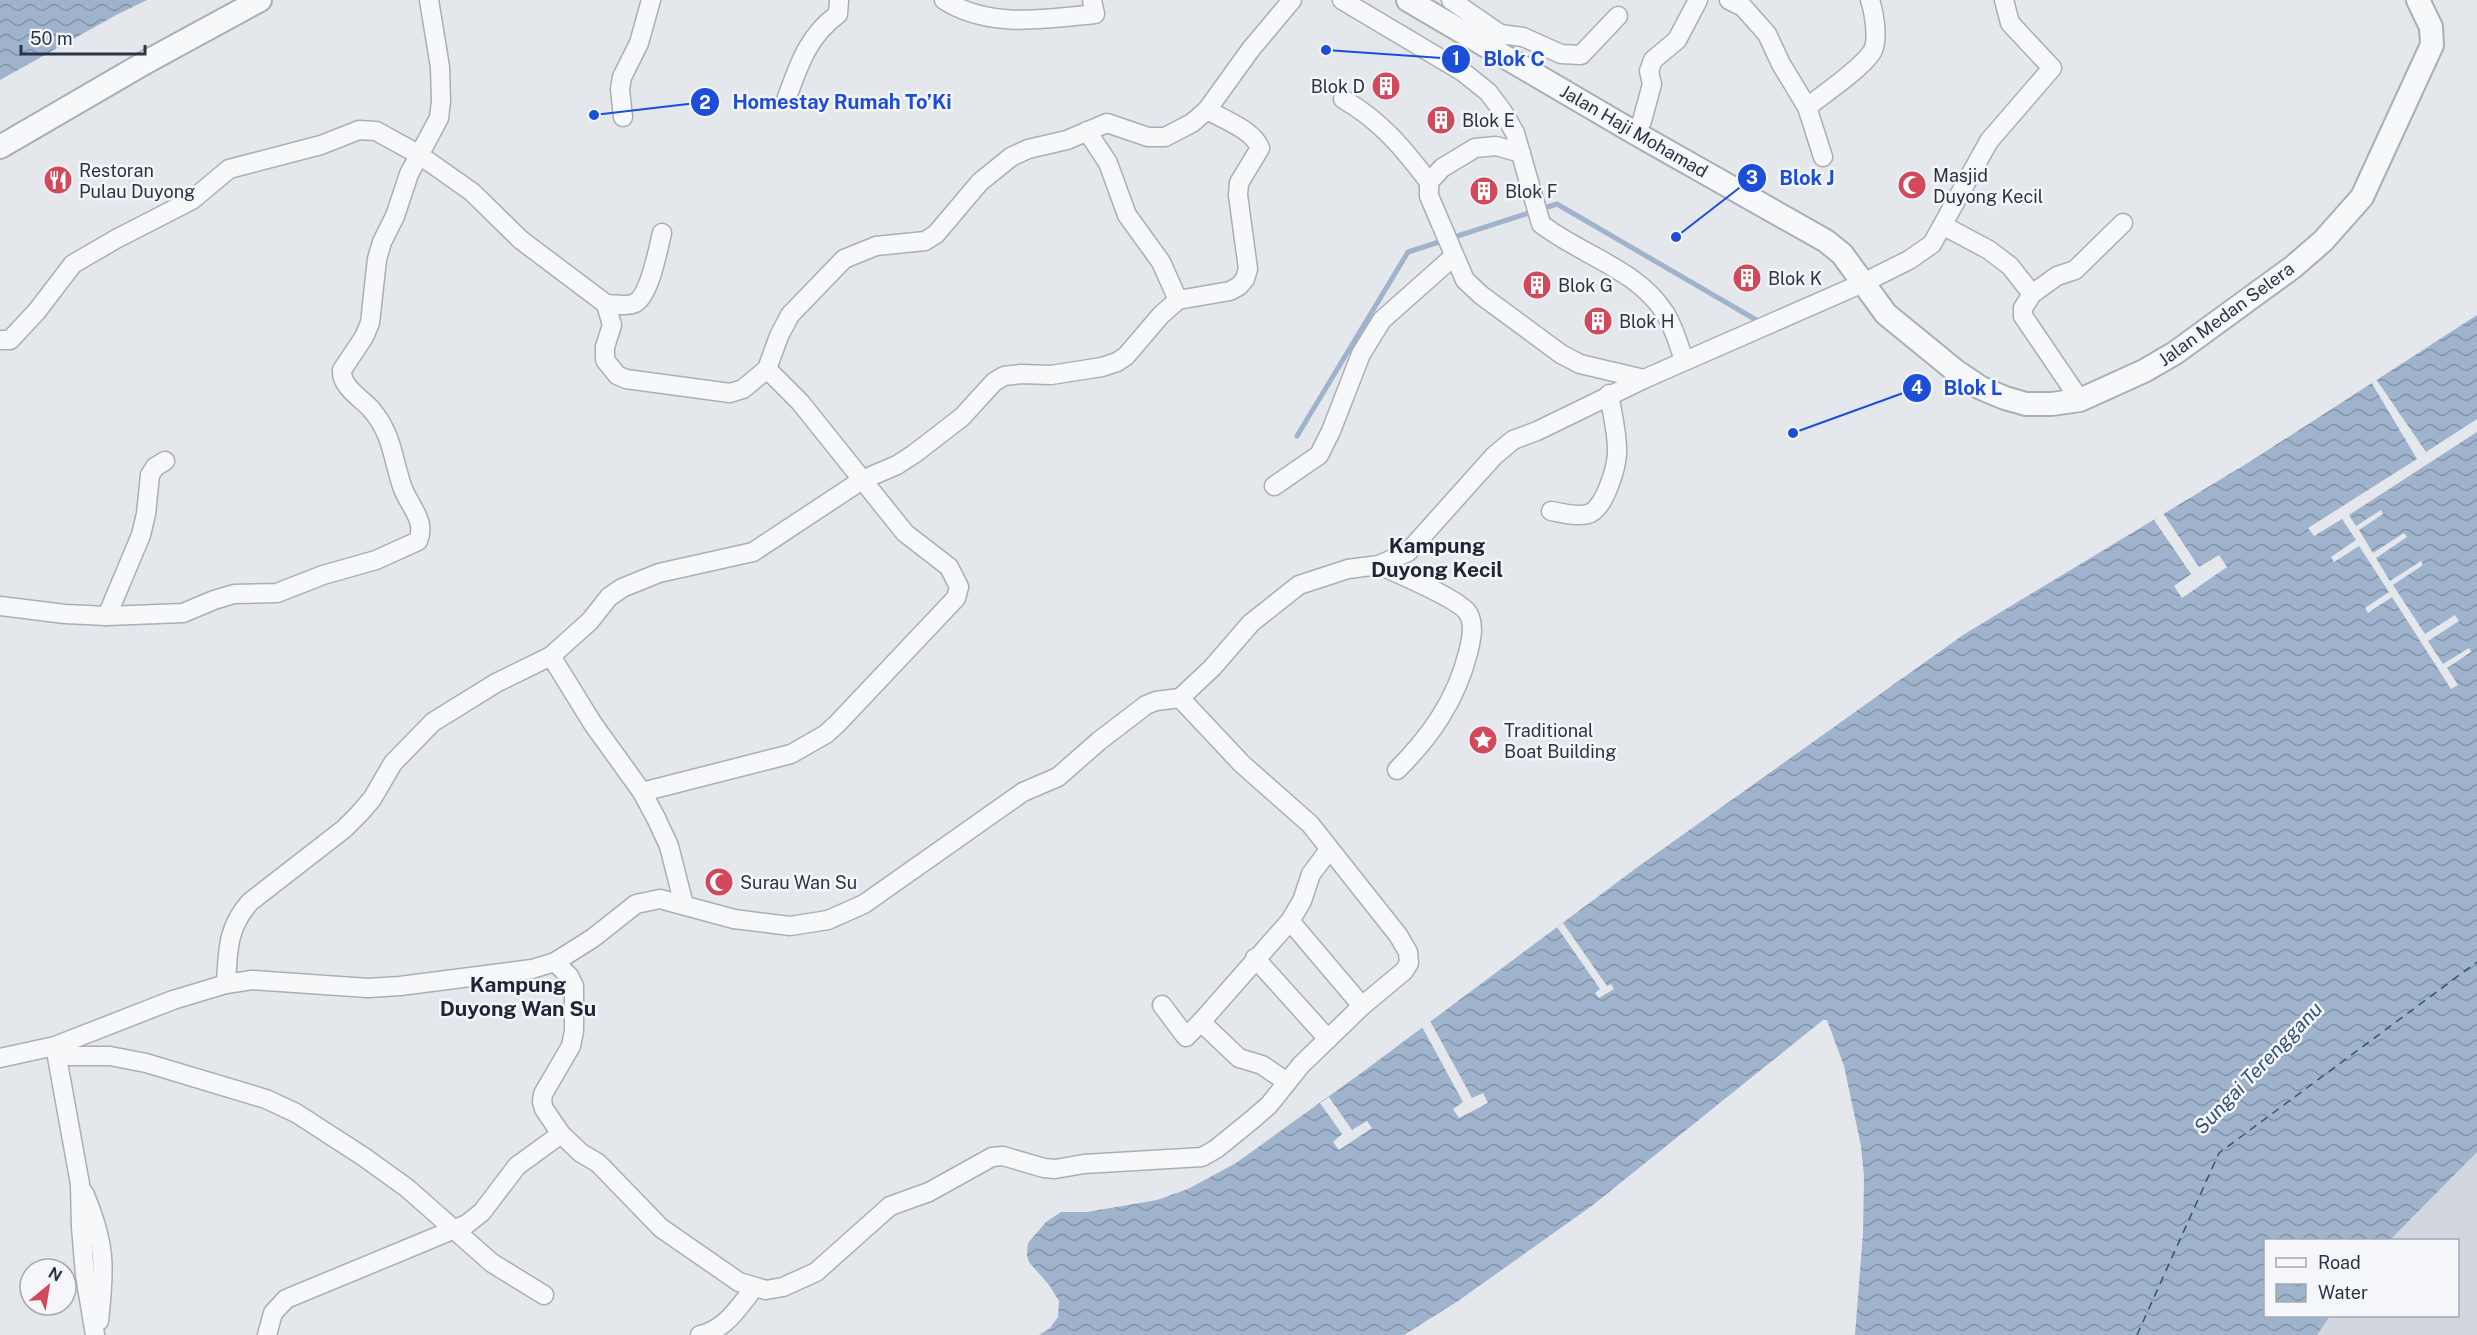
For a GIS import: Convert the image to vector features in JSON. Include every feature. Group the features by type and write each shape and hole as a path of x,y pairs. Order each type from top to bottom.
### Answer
{"street":[{"path":"0,147 148,61 260,0"},
{"path":"0,606 65,614 107,616 183,613 234,594 277,593 323,575 376,560 418,541 421,533 419,518 402,486 386,430 363,400 343,382 342,370 364,337 370,323 377,259 408,174 439,118 440,67 429,0"},
{"path":"623,117 620,89 622,77 639,43 651,0"},
{"path":"786,100 804,53 823,25 838,14 839,0"},
{"path":"944,0 989,17 1015,20 1095,14 1092,0"},
{"path":"606,304 612,325 605,347 605,360 617,375 626,379 730,393 743,388 767,369 779,336 790,315 844,259 876,246 925,241 936,234 980,182 1011,157 1028,148 1067,140 1107,123 1148,137 1165,137 1180,131 1207,110 1251,49 1292,0"},
{"path":"1342,0 1463,72 1488,92 1509,123 1521,153 1536,211 1552,232 1630,277 1647,292 1664,312 1675,332 1684,361"},
{"name":"Jalan Haji Mohamad","path":"1408,0 1496,42 1635,133 1826,241 1842,254 1863,283"},
{"path":"1451,0 1496,42 1522,37 1561,54 1581,55 1618,16"},
{"path":"1635,133 1642,121 1652,84 1648,71 1653,60 1677,40 1698,0"},
{"path":"1729,0 1743,7 1767,34 1781,64 1807,108 1823,157"},
{"path":"1807,108 1874,50 1870,0"},
{"path":"57,1051 173,1000 226,984 252,980 368,988 496,975 532,969 555,962 593,938 636,904 660,899 734,919 789,926 828,920 864,904 1023,792 1058,777 1098,741 1146,705 1156,701 1180,698 1212,668 1251,623 1291,591 1321,576 1348,569 1379,565 1408,552 1503,447 1610,394 1863,283 1909,260 1932,244 1989,141 2052,68 2010,23 2004,0"},
{"name":"Jalan Medan Selera","path":"1863,283 1886,314 1957,372 1981,388 2005,398 2026,404 2052,404 2080,400 2144,371 2185,346 2293,267 2341,223 2362,197 2432,45 2432,27 2418,0"},
{"path":"1343,99 1361,109 1396,139 1430,182"},
{"path":"226,984 229,940 237,919 250,902 344,829 372,799 393,763 433,722 496,683 551,656 590,621 609,597 622,588 659,573 753,552 862,480 897,465 914,454 962,417 994,382 1004,376 1051,375 1102,367 1117,362 1126,356 1161,315 1178,300 1230,291 1239,286 1245,279 1248,269 1238,195 1239,183 1260,148 1258,142 1248,134 1207,110"},
{"path":"0,340 10,340 37,311 73,264 192,200 230,169 321,145 359,130 376,131 418,154 472,192 521,240 606,304 626,305 640,299 649,282 662,233"},
{"path":"1087,131 1108,163 1126,215 1161,262 1178,300"},
{"path":"1521,153 1496,146 1475,148 1442,168 1430,182 1429,196 1465,280 1481,295 1561,354 1587,367 1644,379"},
{"path":"2080,400 2023,316 2023,308 2032,294 2057,276 2075,270 2123,223"},
{"path":"1944,226 1989,250 2010,266 2032,294"},
{"path":"1274,486 1319,455 1331,431 1361,354 1382,320 1452,254"},
{"path":"642,792 791,754 811,744 837,724 956,598 959,587 956,576 949,567 905,533 800,402 767,369"},
{"path":"1551,511 1574,516 1590,514 1599,507 1606,494 1617,454 1610,394"},
{"path":"107,616 141,535 146,514 150,475 155,467 165,461"},
{"path":"1379,565 1454,602 1467,611 1472,624 1469,650 1454,695 1416,751 1397,770"},
{"path":"551,656 593,724 642,792 669,846 684,905"},
{"path":"555,962 569,976 574,986 574,1031 571,1046 543,1094 544,1109 561,1134 581,1153 598,1163 661,1228 724,1273 754,1288 766,1290 783,1287 816,1272 890,1206 928,1192 992,1157 1003,1156 1055,1169 1084,1164 1202,1157 1216,1149 1253,1119 1328,1039 1362,1006 1404,971 1409,963 1408,952 1398,935 1310,824 1242,764 1180,698"},
{"path":"1162,1005 1186,1037 1290,921 1302,901 1311,874 1329,850"},
{"path":"1290,921 1362,1006"},
{"path":"1255,958 1328,1039"},
{"path":"1201,1022 1239,1058 1262,1065 1287,1082"},
{"path":"57,1051 80,1184 85,1275 96,1335"},
{"path":"0,1058 57,1051 110,1056 146,1063 266,1099 296,1113 364,1157 407,1188 492,1263 544,1295"},
{"path":"267,1335 273,1313 286,1299 467,1224 482,1212 517,1166 561,1134"},
{"path":"700,1335 719,1328 733,1315 754,1288"}],"shaded area":[{"path":"2477,1152 2477,1335 2317,1335 2329,1317 2459,1317 2459,1239 2391,1239"}],"water":[{"path":"0,0 147,0 0,80"},
{"name":"Sungai Terengganu","path":"2477,315 2477,1152 2391,1239 2264,1239 2264,1317 2329,1317 2317,1335 1855,1335 1863,1233 1864,1176 1861,1146 1844,1066 1827,1020 1823,1020 1593,1205 1458,1301 1404,1335 1039,1335 1050,1328 1058,1317 1059,1301 1049,1285 1029,1262 1027,1255 1028,1243 1046,1222 1061,1212 1087,1212 1157,1200 1188,1189 1236,1163 1364,1071 1639,866 1963,635 2251,461"}],"pier":[{"path":"2376,379 2426,452 2477,419 2477,432 2349,515 2356,526 2381,510 2383,514 2359,530 2373,553 2404,533 2407,537 2376,558 2390,581 2421,561 2423,565 2393,585 2425,634 2455,615 2459,621 2428,641 2443,664 2469,648 2471,652 2447,668 2458,685 2451,689 2392,597 2368,613 2365,608 2389,592 2359,546 2334,562 2331,557 2356,540 2342,519 2314,536 2308,528 2417,459 2371,382"},
{"path":"2163,513 2199,567 2219,555 2227,567 2182,598 2174,586 2191,574 2154,520"},
{"path":"1563,923 1607,986 1611,984 1614,989 1599,998 1595,993 1600,989 1557,927"},
{"path":"1429,1019 1472,1098 1483,1093 1488,1103 1459,1118 1453,1109 1463,1102 1421,1025"},
{"path":"1329,1097 1352,1130 1367,1121 1372,1128 1339,1150 1333,1142 1342,1134 1320,1103"}],"waterway":[{"path":"1297,436 1408,252 1557,204 1758,321"}],"ferry route":[{"path":"2137,1335 2219,1153 2477,962"}],"place":[{"name":"Blok C","path":"1326,50"},
{"name":"Blok D","path":"1386,86"},
{"name":"Homestay Rumah To’Ki","path":"594,115"},
{"name":"Blok E","path":"1441,120"},
{"name":"Restoran Pulau Duyong","path":"58,180"},
{"name":"Masjid Duyong Kecil","path":"1912,185"},
{"name":"Blok F","path":"1484,191"},
{"name":"Blok J","path":"1676,237"},
{"name":"Blok K","path":"1747,278"},
{"name":"Blok G","path":"1537,285"},
{"name":"Blok H","path":"1598,321"},
{"name":"Blok L","path":"1793,433"},
{"name":"Traditional Boat Building","path":"1483,740"},
{"name":"Surau Wan Su","path":"719,882"}],"district":[{"name":"Kampung Duyong Kecil","path":"1437,557"},
{"name":"Kampung Duyong Wan Su","path":"518,996"}]}
